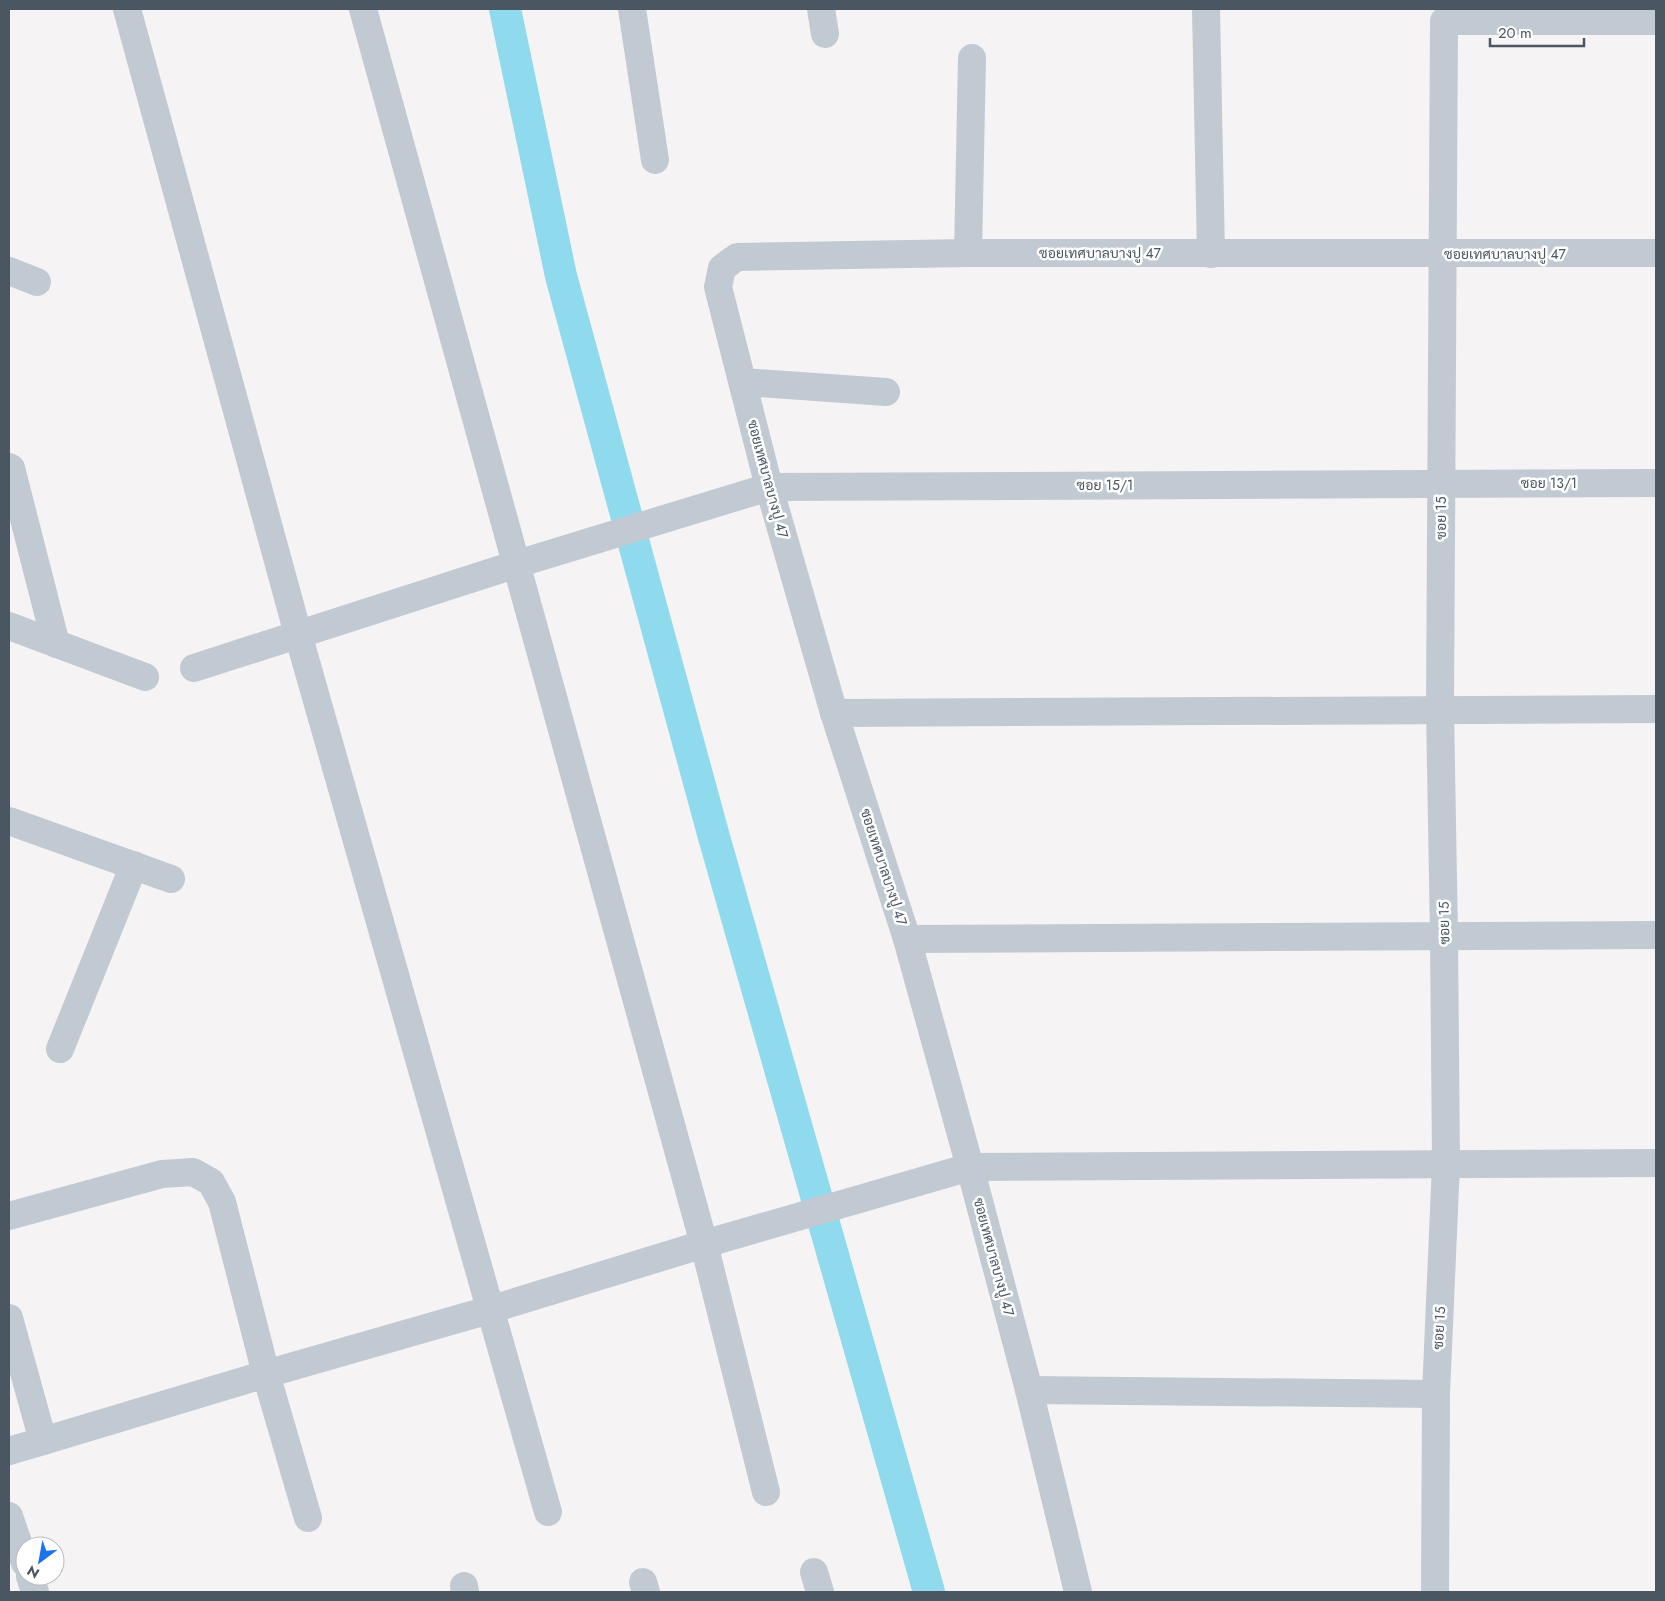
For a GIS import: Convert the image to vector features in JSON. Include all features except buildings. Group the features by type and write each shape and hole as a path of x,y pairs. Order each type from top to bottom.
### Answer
{"street":[{"path":"127,9 298,634 548,1512"},
{"path":"363,9 704,1244 766,1492"},
{"path":"632,9 655,160"},
{"path":"1206,9 1211,254"},
{"path":"1444,15 1656,21"},
{"name":"ซอย 15","path":"1435,1592 1436,1394 1446,1164 1440,709 1444,15"},
{"path":"968,253 972,58"},
{"name":"ซอยเทศบาลบางปู 47","path":"1078,1592 1029,1390 970,1166 907,939 834,713 770,487 718,287 722,268 737,257 968,253 1656,253"},
{"path":"9,271 37,282"},
{"path":"743,382 886,392"},
{"path":"9,467 11,468 56,644"},
{"name":"ซอย 15/1","path":"194,668 517,564 770,487 1441,483"},
{"name":"ซอย 13/1","path":"1441,483 1656,483"},
{"path":"9,626 145,677"},
{"path":"834,713 1656,709"},
{"path":"9,821 171,879"},
{"path":"60,1048 134,865"},
{"path":"907,939 1656,935"},
{"path":"9,1451 970,1166 1656,1163"},
{"path":"9,1216 162,1174 193,1172 211,1182 222,1202 266,1374 308,1518"},
{"path":"9,1318 43,1441"},
{"path":"1029,1390 1436,1394"},
{"path":"9,1516 16,1536"}],"waterway":[{"path":"505,9 561,276 714,837 929,1592"}]}
